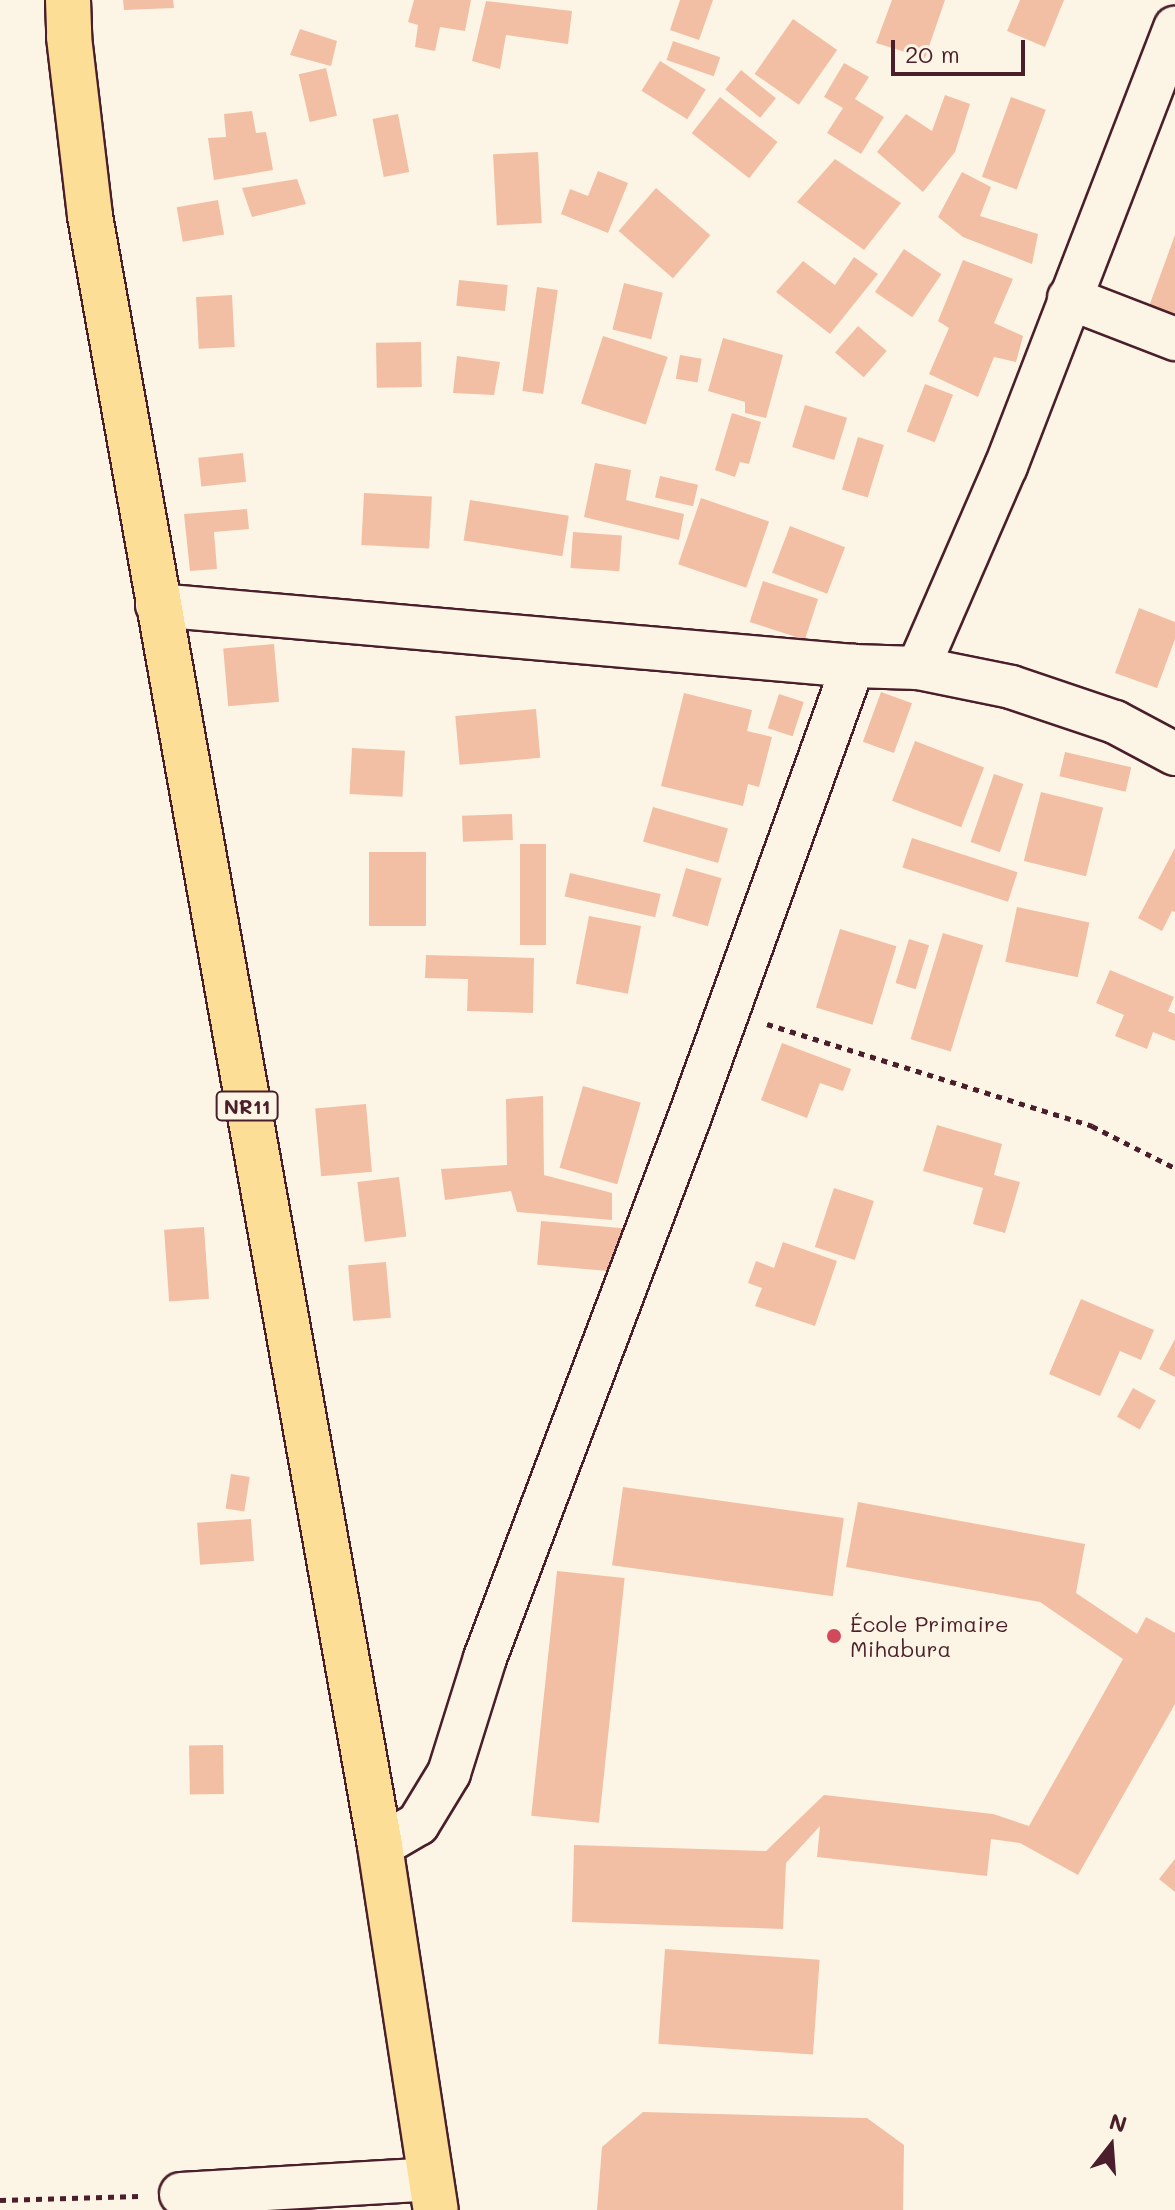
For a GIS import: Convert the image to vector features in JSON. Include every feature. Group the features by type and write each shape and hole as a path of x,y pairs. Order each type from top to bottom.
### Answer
{"highway":[{"name":"NR11","path":"68,0 69,37 90,216 380,1846 433,2195"}],"street":[{"path":"918,668 1006,466 1175,27"},
{"path":"1069,298 1175,339"},
{"path":"157,605 853,666 918,668 1011,687 1115,722 1175,754"},
{"path":"380,1846 418,1824 449,1773 485,1658 728,1011 853,666"},
{"path":"181,2194 433,2195"}],"path":[{"path":"728,1011 1092,1126 1175,1168"},
{"path":"0,2200 181,2194"}],"building":[{"path":"123,0 173,0 174,8 124,10"},
{"path":"414,0 471,0 465,31 440,27 435,51 415,47 418,25 408,22"},
{"path":"680,0 713,0 699,40 670,30"},
{"path":"892,0 945,0 925,58 876,43"},
{"path":"1020,0 1064,0 1045,47 1007,31"},
{"path":"486,1 572,11 568,44 506,35 500,69 472,61"},
{"path":"793,19 837,50 799,105 755,74"},
{"path":"300,29 337,41 331,66 290,55"},
{"path":"673,41 720,57 714,76 666,60"},
{"path":"660,61 706,90 687,119 641,91"},
{"path":"844,63 869,77 855,99 884,117 861,154 827,133 843,108 824,97"},
{"path":"326,68 337,116 310,122 299,74"},
{"path":"741,70 776,98 760,118 725,89"},
{"path":"945,95 970,104 955,152 923,192 877,152 906,114 932,131"},
{"path":"720,97 778,142 749,178 692,133"},
{"path":"1011,97 1046,110 1017,190 982,177"},
{"path":"252,111 256,133 266,132 273,170 214,180 208,138 226,137 224,114"},
{"path":"398,114 409,172 384,177 372,119"},
{"path":"538,152 542,223 497,225 493,154"},
{"path":"835,159 901,203 864,250 797,202"},
{"path":"598,171 628,183 608,233 561,214 570,189 588,196"},
{"path":"962,172 991,187 980,216 1038,234 1032,264 963,237 938,217"},
{"path":"297,179 306,204 252,217 242,188"},
{"path":"656,188 710,235 673,278 619,231"},
{"path":"218,200 224,234 183,242 177,207"},
{"path":"1175,235 1175,319 1148,309"},
{"path":"904,249 941,274 912,317 875,292"},
{"path":"854,257 878,274 830,334 776,292 803,261 835,285"},
{"path":"963,260 1013,279 994,323 1023,336 1016,362 994,357 978,397 929,374 949,328 938,321"},
{"path":"459,280 508,285 505,311 456,306"},
{"path":"624,283 663,293 651,339 612,330"},
{"path":"537,287 558,290 543,394 522,391"},
{"path":"232,295 235,347 199,349 196,297"},
{"path":"858,326 887,351 864,377 835,352"},
{"path":"603,336 668,357 646,425 581,404"},
{"path":"723,338 783,355 766,418 745,413 745,402 708,391"},
{"path":"421,342 422,387 377,388 376,343"},
{"path":"680,355 702,359 697,382 676,379"},
{"path":"457,356 500,362 494,395 453,393"},
{"path":"925,384 953,395 935,442 907,432"},
{"path":"805,405 847,418 834,460 792,447"},
{"path":"732,413 761,422 749,464 740,462 735,477 715,470"},
{"path":"858,437 884,445 868,497 842,490"},
{"path":"243,453 246,482 201,487 198,458"},
{"path":"595,463 631,470 626,500 684,514 679,540 584,517"},
{"path":"660,476 698,485 693,506 655,497"},
{"path":"364,493 432,497 429,548 361,545"},
{"path":"701,498 769,521 746,588 678,564"},
{"path":"470,500 569,516 562,556 464,540"},
{"path":"247,509 249,529 214,532 217,569 190,571 184,514"},
{"path":"790,526 845,547 827,594 772,573"},
{"path":"573,532 622,535 619,571 570,568"},
{"path":"763,581 818,599 805,640 750,622"},
{"path":"1139,608 1175,622 1175,639 1157,688 1115,673"},
{"path":"274,644 279,702 228,706 223,648"},
{"path":"881,692 912,703 894,753 863,742"},
{"path":"684,693 752,710 747,731 772,737 759,787 748,784 743,806 661,786"},
{"path":"779,694 804,702 793,736 768,728"},
{"path":"536,709 540,758 460,765 455,716"},
{"path":"915,741 984,768 961,827 892,801"},
{"path":"352,748 405,751 403,797 350,794"},
{"path":"1065,752 1131,767 1126,792 1059,776"},
{"path":"994,774 1023,784 1000,852 971,842"},
{"path":"1041,792 1103,807 1086,876 1024,861"},
{"path":"653,807 728,828 718,863 643,842"},
{"path":"512,814 513,840 463,842 462,816"},
{"path":"912,838 1018,872 1008,902 902,867"},
{"path":"520,844 546,844 546,945 520,945"},
{"path":"1175,848 1175,912 1172,911 1162,931 1138,918"},
{"path":"369,852 426,852 426,926 369,926"},
{"path":"686,868 722,878 708,926 672,916"},
{"path":"570,873 661,894 655,917 565,896"},
{"path":"1017,907 1089,922 1078,977 1005,962"},
{"path":"589,916 641,926 628,994 576,984"},
{"path":"840,929 896,946 872,1025 816,1007"},
{"path":"943,933 983,945 951,1051 911,1039"},
{"path":"909,939 929,945 916,989 896,983"},
{"path":"426,955 534,958 533,1013 467,1011 468,979 425,978"},
{"path":"1110,970 1174,997 1168,1011 1175,1014 1175,1041 1153,1032 1147,1049 1115,1036 1124,1015 1096,1003"},
{"path":"782,1043 851,1069 843,1091 820,1083 807,1118 761,1100"},
{"path":"583,1086 641,1103 617,1184 560,1168"},
{"path":"543,1096 544,1175 612,1193 612,1220 517,1212 511,1191 445,1200 441,1169 507,1165 506,1099"},
{"path":"366,1104 372,1172 321,1176 315,1108"},
{"path":"937,1125 1002,1144 994,1175 1020,1182 1005,1233 973,1224 983,1188 923,1171"},
{"path":"399,1177 406,1237 365,1242 357,1182"},
{"path":"834,1188 874,1201 855,1260 815,1247"},
{"path":"541,1221 626,1228 622,1272 537,1265"},
{"path":"204,1227 209,1299 169,1302 164,1230"},
{"path":"783,1242 837,1261 815,1326 755,1306 762,1288 748,1283 756,1261 774,1268"},
{"path":"386,1262 391,1318 353,1321 348,1265"},
{"path":"1081,1299 1154,1330 1141,1360 1120,1351 1100,1396 1049,1374"},
{"path":"1175,1339 1175,1377 1159,1369"},
{"path":"1133,1388 1156,1401 1140,1429 1117,1417"},
{"path":"231,1474 250,1477 244,1512 226,1509"},
{"path":"623,1487 844,1518 833,1596 612,1565"},
{"path":"858,1502 1085,1544 1076,1593 1137,1634 1146,1617 1175,1633 1175,1704 1078,1875 1020,1843 991,1839 987,1876 817,1857 820,1826 786,1863 783,1929 572,1922 574,1845 766,1851 824,1795 993,1814 1029,1826 1123,1659 1040,1602 846,1567"},
{"path":"251,1519 254,1561 200,1565 197,1523"},
{"path":"557,1571 625,1578 599,1823 531,1816"},
{"path":"223,1745 224,1794 190,1795 189,1746"},
{"path":"1175,1859 1175,1892 1159,1879"},
{"path":"665,1949 820,1960 813,2055 658,2044"},
{"path":"643,2112 867,2118 904,2145 903,2210 597,2210 602,2147"}],"place":[{"name":"École Primaire Mihabura","path":"834,1636"}]}
